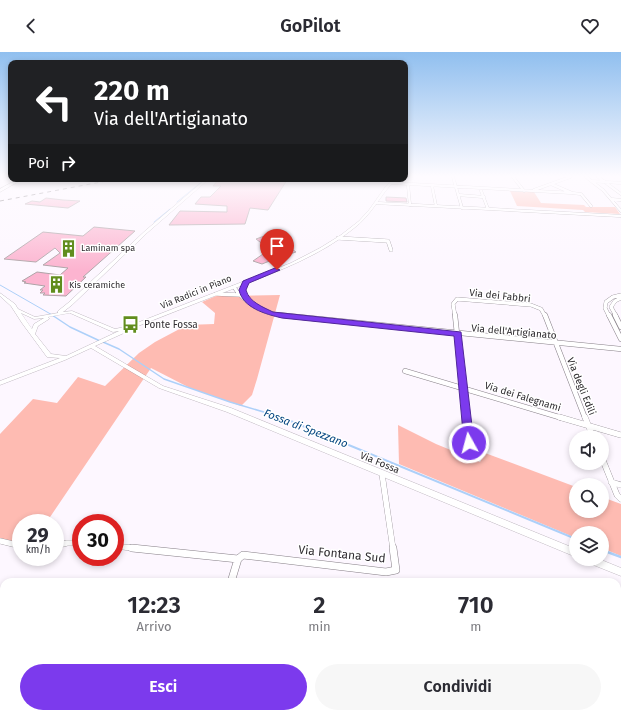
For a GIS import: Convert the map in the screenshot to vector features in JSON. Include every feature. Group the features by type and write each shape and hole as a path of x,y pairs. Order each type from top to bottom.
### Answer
{"street":[{"path":"33,333 36,325 61,312 146,232 174,208"},
{"name":"Via Radici in Piano","path":"131,328 306,257 338,238 366,216 372,208"},
{"path":"464,208 621,216"},
{"path":"338,238 388,241 391,250"},
{"path":"216,294 242,296 242,290 246,282"},
{"path":"234,287 242,290"},
{"name":"Via dell'Artigianato","path":"234,287 242,296 260,309 282,316 621,349"},
{"path":"0,294 8,299 17,310 49,356"},
{"path":"621,295 610,298 606,302 605,308 621,339"},
{"path":"621,298 615,301 611,307 621,327"},
{"name":"Via dei Fabbri","path":"458,334 453,304 457,299 531,305 540,309 545,315 554,343"},
{"path":"70,304 73,312"},
{"path":"17,310 31,317 49,317"},
{"path":"61,312 73,312 117,331 131,328"},
{"path":"105,327 110,333 108,339"},
{"path":"0,383 92,347 131,328"},
{"path":"458,334 462,387 469,443"},
{"name":"Via degli Edili","path":"554,343 590,430"},
{"name":"Via Fossa","path":"92,347 161,387 229,410 569,550"},
{"path":"49,356 70,356"},
{"path":"30,371 47,362 49,356"},
{"name":"Via dei Falegnami","path":"405,371 621,435"},
{"path":"607,470 617,495 621,499"},
{"name":"Via Fontana Sud","path":"124,547 238,559 243,555 386,572 396,570 382,474"},
{"path":"612,482 621,485"},
{"path":"0,541 12,544"},
{"path":"232,578 238,559"},
{"path":"606,566 621,572"}],"shaded area":[{"path":"551,208 616,208 620,214 585,212 583,210"},
{"path":"280,295 252,395 241,406 190,388 151,368 52,514 12,514 12,543 0,540 0,434 33,399 57,403 78,377 105,386 139,353 155,342 187,325 214,324 215,313 202,302 216,296"},
{"path":"398,425 436,444 480,462 485,453 569,484 569,518 609,518 609,500 621,504 621,556 609,551 609,526 569,526 569,535 399,464"}],"building":[{"path":"227,208 250,208 245,224 169,225 180,211 227,212"},
{"path":"251,208 269,208 268,210"},
{"name":"Laminam spa","path":"94,227 135,231 83,277 86,277 66,296 43,295 45,293 40,293 43,290 40,290 45,286 24,283 26,282 22,281 37,272 60,275 68,268 43,265 60,253 55,248 36,262 4,259 43,232 83,236"},
{"path":"270,234 296,252 280,257 256,239"},
{"path":"263,254 272,260 262,264 253,261"}],"waterway":[{"path":"154,222 170,209"},
{"name":"Fossa di Spezzano","path":"0,285 54,316"},
{"name":"Fossa di Spezzano","path":"52,315 70,327 100,341"},
{"name":"Fossa di Spezzano","path":"103,342 119,349 164,379 230,402 282,417"},
{"name":"Fossa di Spezzano","path":"282,417 569,536"},
{"name":"Fossa di Spezzano","path":"609,553 621,557"}],"place":[{"name":"Laminam spa","path":"68,248"},
{"name":"Kis ceramiche","path":"56,285"},
{"name":"Ponte Fossa","path":"131,324"}],"route":[{"path":"277,270 246,282 242,290 244,297 260,309 271,314 458,334 462,387 469,443"}]}
